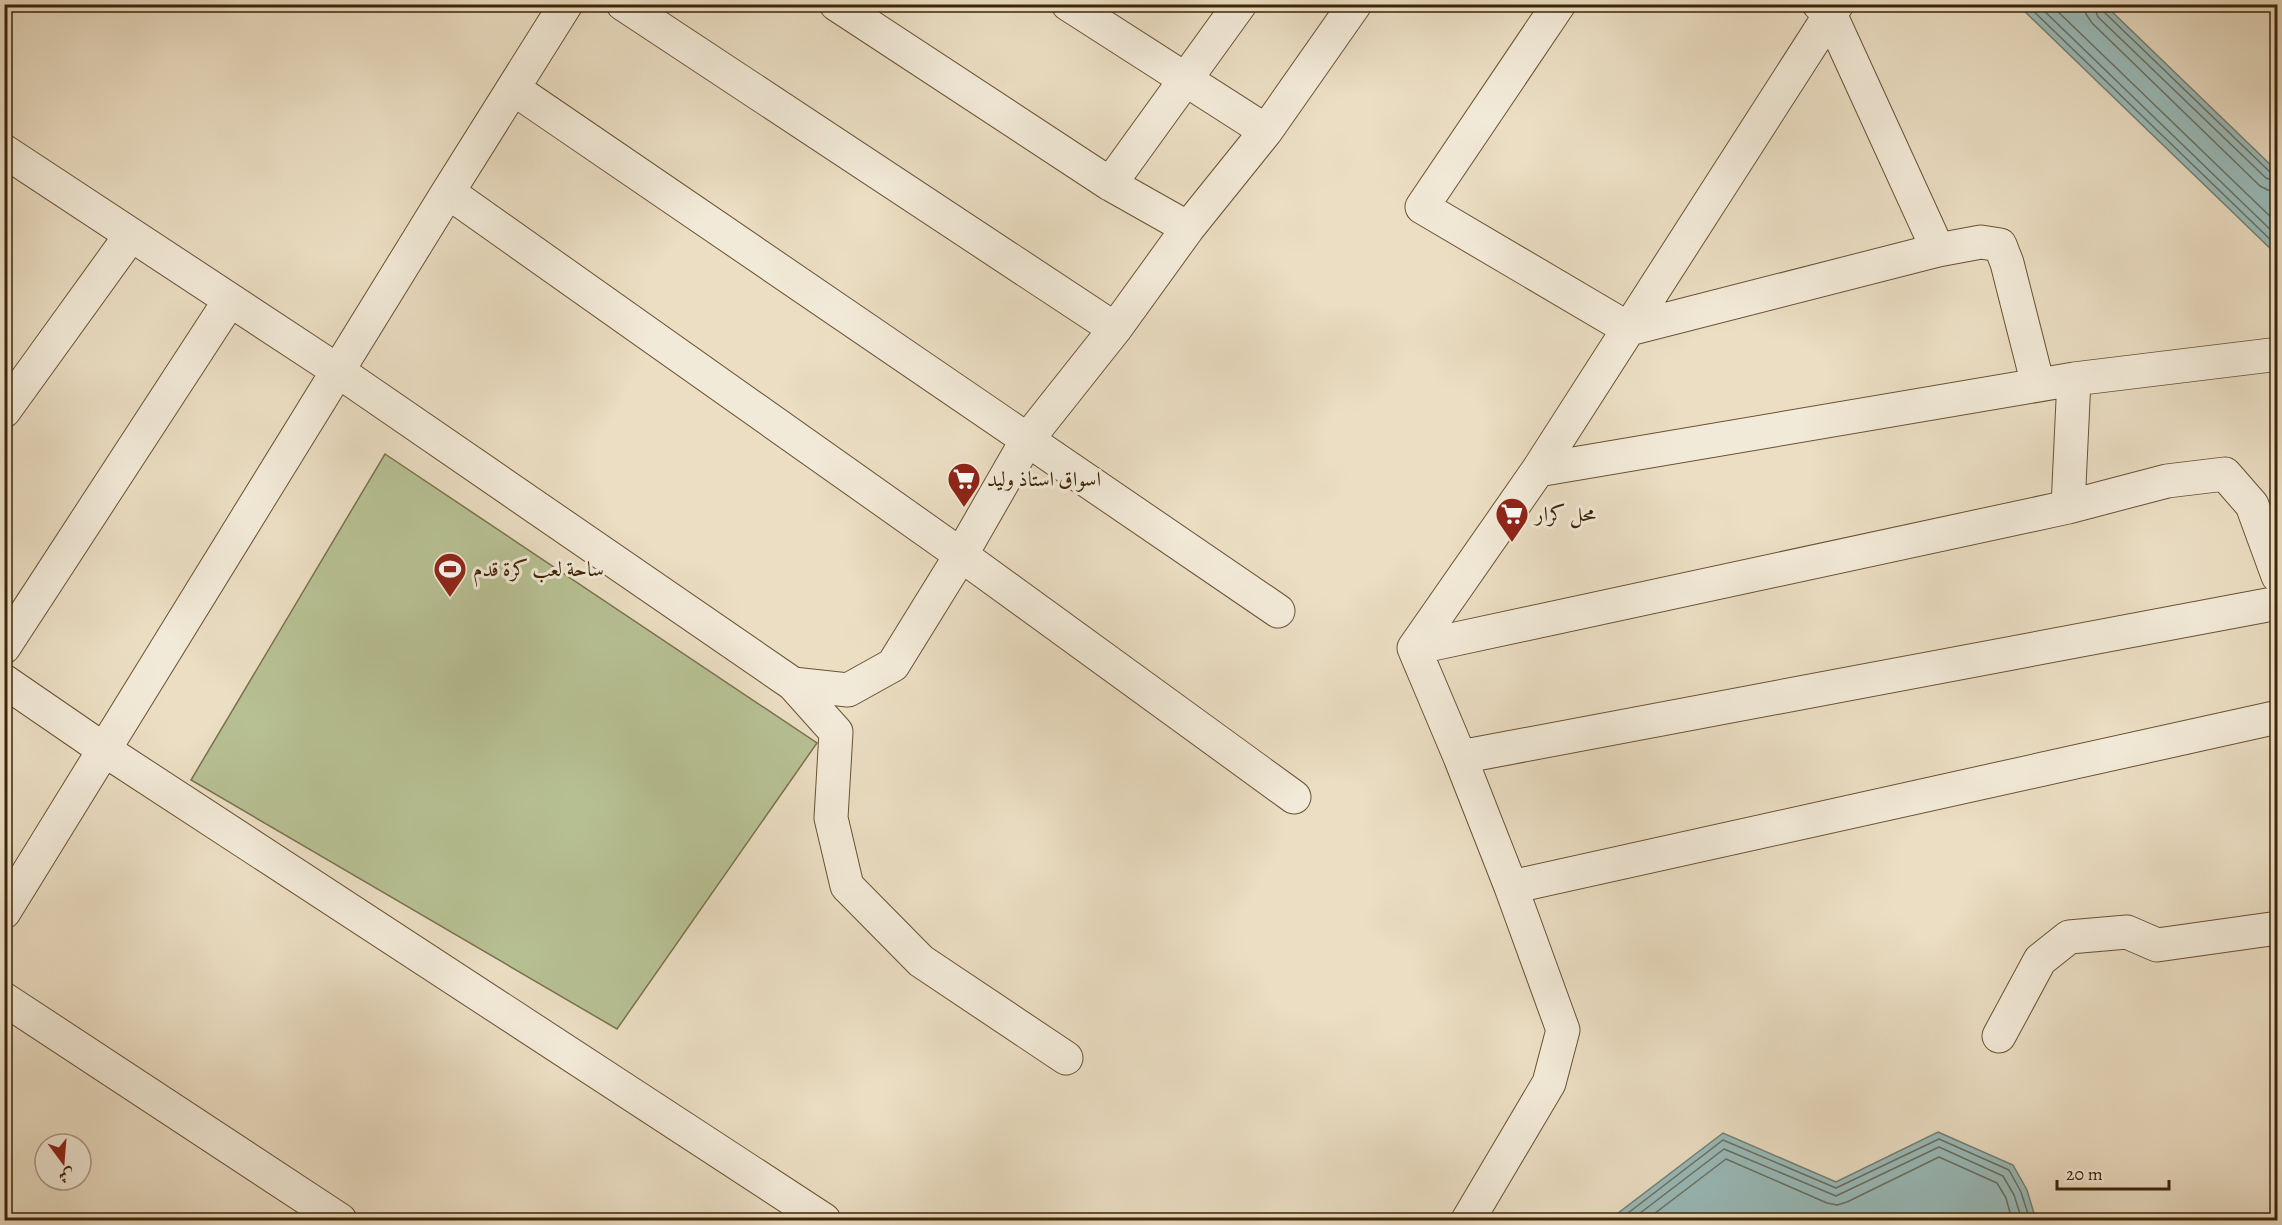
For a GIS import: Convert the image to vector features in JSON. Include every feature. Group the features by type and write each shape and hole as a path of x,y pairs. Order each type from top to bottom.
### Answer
{"street":[{"path":"4,912 566,4"},
{"path":"623,4 1115,329"},
{"path":"836,4 1110,184 1188,228"},
{"path":"1068,4 1266,130"},
{"path":"1110,184 1240,4"},
{"path":"793,684 848,690 893,664 961,555 1027,440 1115,329 1188,228 1266,130 1355,4"},
{"path":"1559,4 1422,207 1629,329 1938,250 1981,242 2000,245 2007,263 2038,385"},
{"path":"1414,648 1538,470 1629,329 1829,8"},
{"path":"1829,8 1938,250"},
{"path":"514,89 1278,611"},
{"path":"8,162 131,235 338,371 793,684 836,732 831,818 847,886 921,961 1066,1058"},
{"path":"448,192 961,555 1294,797"},
{"path":"4,411 131,235"},
{"path":"4,647 230,300"},
{"path":"1538,470 2074,379 2271,356"},
{"path":"2068,507 2074,379"},
{"path":"1414,648 2068,507 2167,481 2225,474 2252,505 2277,576"},
{"path":"1460,757 2277,603"},
{"path":"1414,648 1511,887 1563,1030 1550,1083 1468,1221"},
{"path":"4,681 103,749 824,1221"},
{"path":"1511,887 2277,717"},
{"path":"1999,1036 2040,960 2069,937 2127,932 2157,945 2277,928"},
{"path":"4,999 340,1221"}],"green space":[{"name":"ساحة لعب كرة قدم","path":"385,454 817,743 617,1029 191,780"}],"water":[{"path":"2018,5 2105,5 2277,171 2277,255"},
{"path":"1938,1132 2013,1165 2027,1190 2036,1220 1609,1220 1723,1133 1836,1182"}],"place":[{"name":"اسواق استاذ وليد","path":"964,508"},
{"name":"محل كرار","path":"1512,543"},
{"name":"ساحة لعب كرة قدم","path":"450,598"}]}
